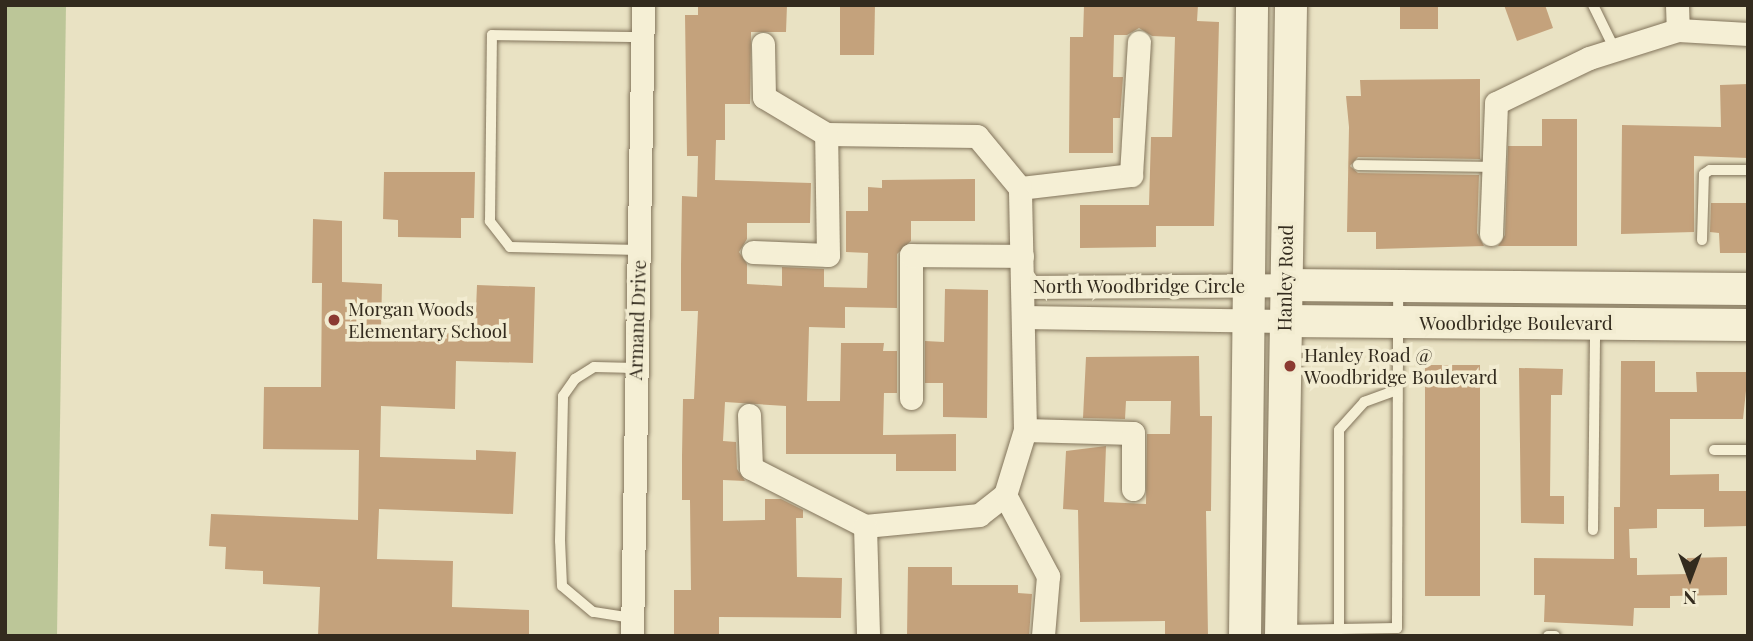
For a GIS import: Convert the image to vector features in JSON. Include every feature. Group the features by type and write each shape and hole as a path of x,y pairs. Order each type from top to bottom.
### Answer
{"main road":[{"name":"Hanley Road","path":"1245,636 1252,5"},
{"name":"Hanley Road","path":"1281,633 1291,5"},
{"name":"Woodbridge Boulevard","path":"1285,285 1748,289"},
{"name":"Woodbridge Boulevard","path":"1284,321 1748,325"}],"street":[{"name":"Armand Drive","path":"632,627 643,5"},
{"path":"1677,5 1678,30"},
{"path":"1491,234 1496,103 1615,50 1678,30 1748,34"},
{"path":"1020,188 1131,175 1139,42"},
{"path":"763,44 764,97 826,134 977,136 1020,188 1023,284"},
{"path":"753,252 828,254 826,134"},
{"path":"911,398 911,255 1022,256"},
{"name":"North Woodbridge Circle","path":"1005,495 1025,430 1023,284 1285,285"},
{"name":"North Woodbridge Circle","path":"1023,317 1284,321"},
{"path":"749,415 751,468 865,526 979,515 1005,495 1048,576 1044,636"},
{"path":"1025,430 1133,433 1133,489"},
{"path":"865,526 868,636"}],"lane":[{"path":"1594,5 1615,50"},
{"path":"639,250 510,247 490,221 492,35 643,37"},
{"path":"1358,165 1494,167"},
{"path":"1702,240 1704,174 1710,170 1748,170"},
{"path":"1281,633 1397,628 1398,286"},
{"path":"1593,530 1595,324"},
{"path":"632,627 593,612 562,586 560,541 564,396 575,379 594,368 636,368"},
{"path":"1339,629 1339,430 1364,402 1397,390"},
{"path":"1714,450 1748,450"},
{"path":"1548,636 1555,636"}],"green space":[{"path":"5,5 66,5 57,636 5,636"}],"building":[{"path":"698,5 787,5 786,32 751,32 750,104 725,104 725,140 716,140 715,180 811,183 810,223 747,223 747,239 739,252 747,264 747,284 782,286 782,267 824,269 824,287 867,288 868,253 846,252 846,211 868,211 868,187 882,188 882,180 975,179 975,221 911,221 911,241 897,254 897,308 845,307 845,328 809,327 807,401 840,401 841,343 884,343 883,351 897,351 897,393 884,393 883,435 956,434 956,471 896,471 896,454 786,454 786,406 725,402 723,441 736,442 737,469 745,481 723,480 723,521 765,520 765,499 781,499 803,510 803,518 796,518 797,577 842,578 841,618 719,617 719,636 674,636 674,590 691,590 690,500 682,500 683,399 694,399 698,311 681,311 681,265 682,196 697,197 698,156 687,156 685,15 698,15"},
{"path":"840,5 875,5 874,55 840,55"},
{"path":"1084,5 1198,5 1197,21 1219,22 1214,226 1156,226 1156,247 1080,248 1080,205 1149,205 1151,137 1172,137 1175,37 1152,36 1139,28 1127,35 1114,35 1113,77 1123,77 1120,118 1113,118 1113,153 1069,153 1070,37 1083,37"},
{"path":"1400,5 1438,5 1438,29 1400,29"},
{"path":"1504,5 1545,5 1553,28 1517,41"},
{"path":"1480,79 1480,159 1358,157 1350,166 1358,173 1479,175 1477,233 1484,246 1376,249 1376,232 1347,232 1349,127 1346,96 1361,96 1360,80"},
{"path":"1748,84 1748,158 1694,156 1694,232 1621,234 1622,125 1721,127 1720,85"},
{"path":"1542,119 1577,119 1577,246 1498,246 1505,235 1508,146 1542,146"},
{"path":"384,172 475,172 474,218 461,218 461,238 398,237 398,220 383,219"},
{"path":"1711,203 1748,203 1748,253 1720,253 1719,233 1710,232"},
{"path":"313,219 342,221 342,282 382,284 381,331 475,334 477,285 535,287 533,363 456,361 455,409 381,406 380,457 476,460 476,450 516,452 513,514 379,509 377,559 453,561 452,607 529,610 529,636 318,636 320,587 263,584 263,571 225,569 226,547 209,546 211,514 358,520 359,450 263,449 264,387 321,387 322,283 312,283"},
{"path":"945,289 988,290 987,418 943,417 943,383 925,383 925,341 944,342"},
{"path":"1199,356 1200,416 1212,416 1211,511 1206,511 1208,636 1165,636 1165,621 1080,622 1078,510 1063,509 1066,451 1106,446 1104,502 1146,504 1147,434 1170,434 1171,401 1126,401 1125,419 1083,418 1086,357"},
{"path":"1621,361 1655,361 1655,392 1697,392 1696,372 1748,372 1743,419 1670,419 1670,475 1719,474 1719,491 1748,491 1748,526 1704,527 1704,509 1657,509 1657,528 1629,529 1630,558 1637,558 1637,575 1688,574 1687,558 1727,557 1727,595 1670,596 1670,608 1634,608 1633,626 1544,622 1545,595 1534,595 1534,558 1614,559 1614,507 1620,507"},
{"path":"1425,365 1480,365 1480,596 1425,596"},
{"path":"1519,368 1563,369 1562,395 1551,395 1550,496 1564,496 1564,524 1521,523"},
{"path":"908,567 952,567 952,585 1018,585 1018,593 1032,594 1029,636 907,636"}],"place":[{"name":"Morgan Woods Elementary School","path":"334,320"},
{"name":"Hanley Road @ Woodbridge Boulevard","path":"1290,366"}]}
